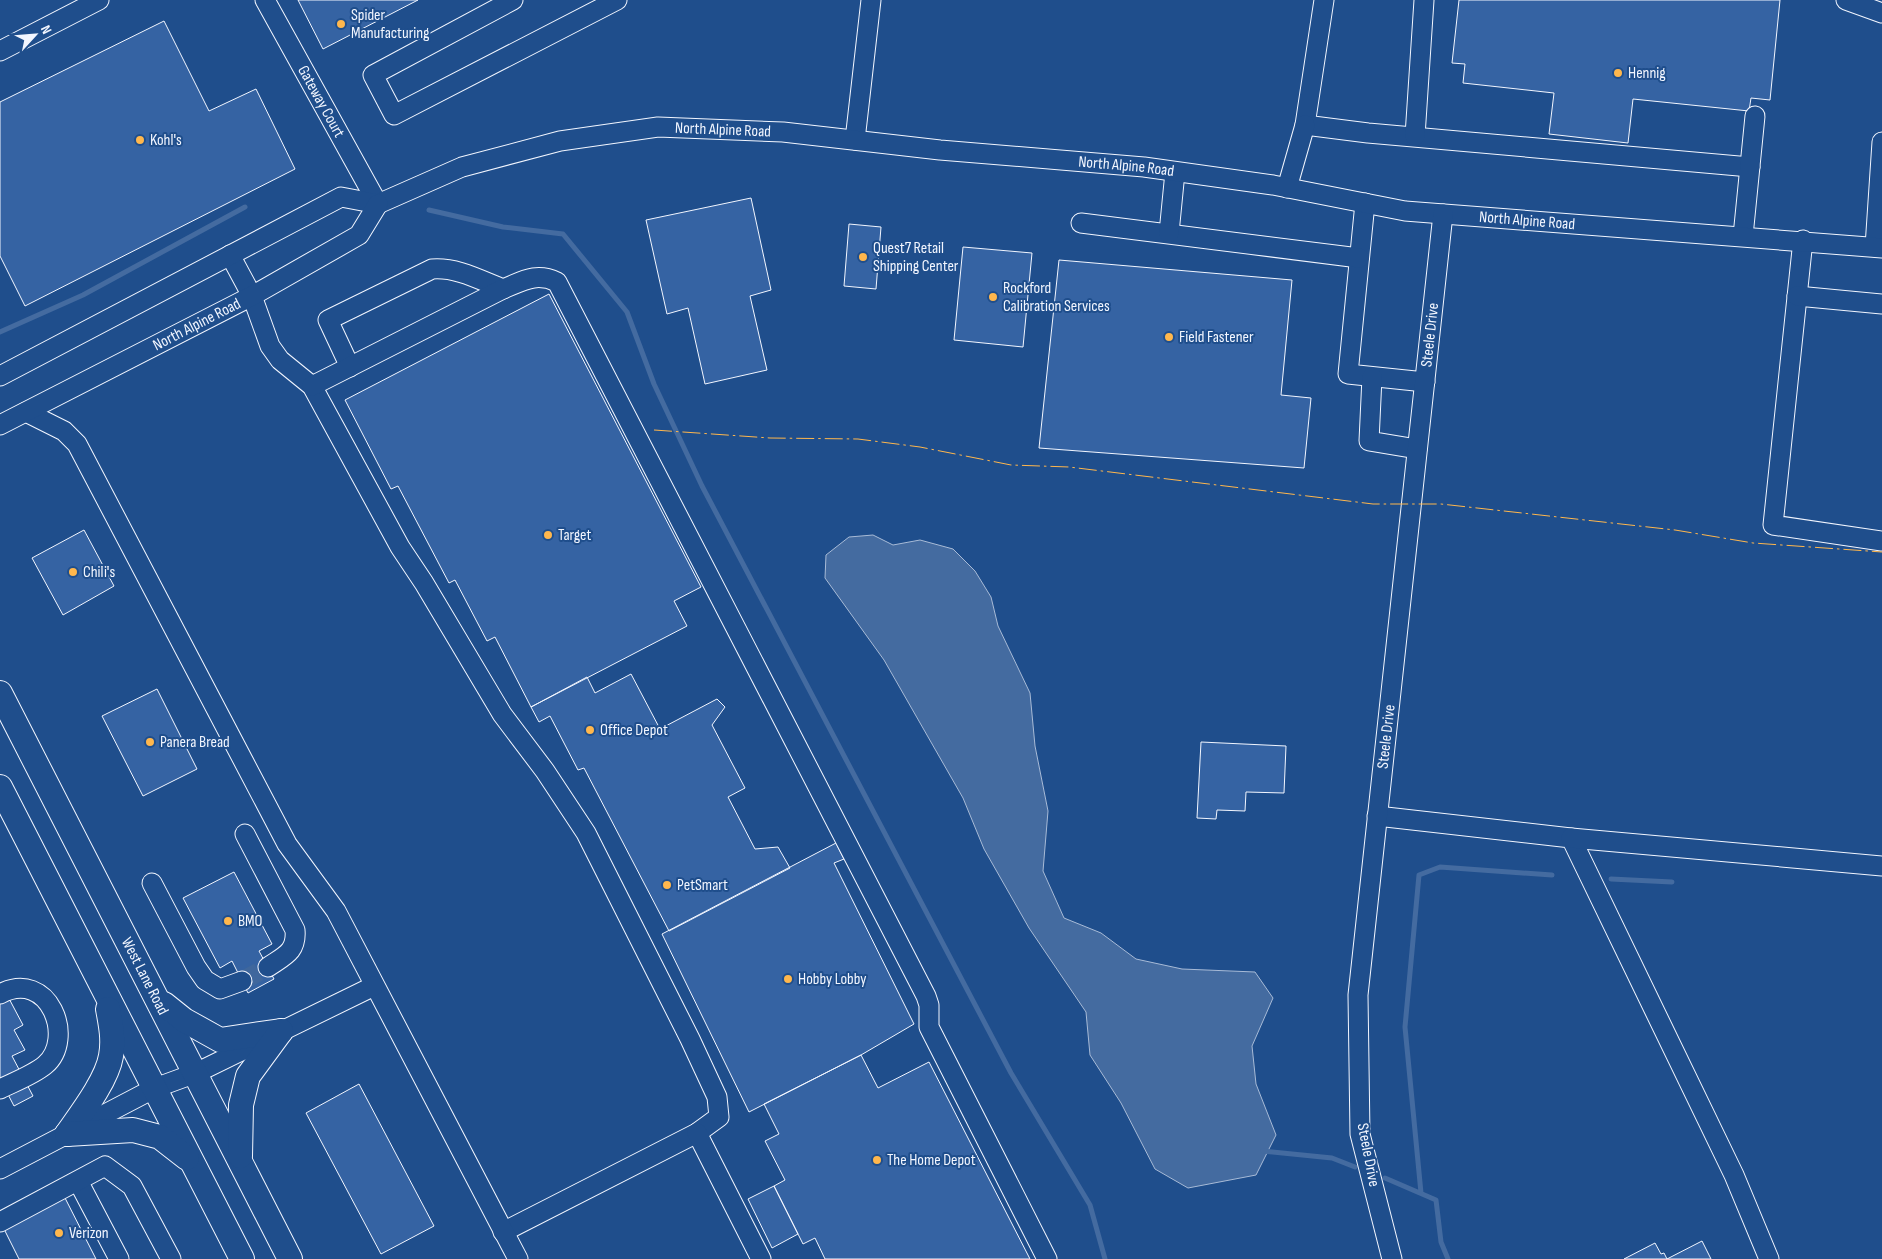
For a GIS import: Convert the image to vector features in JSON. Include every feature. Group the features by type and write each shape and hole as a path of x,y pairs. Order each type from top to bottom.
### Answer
{"main road":[{"name":"West Lane Road","path":"0,693 159,1000 290,1259"},
{"path":"0,787 242,1259"},
{"path":"67,1134 94,1096 111,1057 113,1032 105,990"},
{"path":"159,1000 184,1020 220,1040 281,1031"},
{"path":"240,1160 241,1105 248,1076 281,1031"},
{"path":"67,1134 133,1130 160,1137 192,1161"}],"street":[{"path":"0,51 100,0"},
{"name":"Gateway Court","path":"265,0 378,204"},
{"path":"513,0 373,75 394,115 617,0"},
{"path":"855,140 871,0"},
{"path":"1287,188 1305,125 1324,0"},
{"path":"1415,136 1424,0"},
{"path":"1846,0 1882,13"},
{"path":"1743,236 1755,116"},
{"path":"1305,125 1368,133 1750,167"},
{"name":"North Alpine Road","path":"0,425 252,296 359,234 378,204 462,167 560,141 658,127 783,132 1175,172 1287,188 1405,211 1878,247"},
{"path":"1878,247 1882,142"},
{"path":"1169,233 1175,172"},
{"path":"0,376 341,197 378,204"},
{"path":"1365,203 1348,374 1425,382"},
{"name":"Steele Drive","path":"1392,1259 1360,1134 1358,995 1443,214"},
{"path":"1081,223 1359,258"},
{"path":"1803,240 1773,525 1882,540"},
{"path":"230,255 252,296 270,346 280,360 312,386 400,547 429,590 502,714 545,771 594,848 669,994 717,1097 719,1117 697,1133 503,1232"},
{"path":"350,367 328,320 432,269 444,268 456,271 503,289"},
{"path":"312,386 503,289 544,276 557,282 564,292 926,996 929,1005 929,1027 1047,1259"},
{"path":"1797,296 1882,304"},
{"path":"1372,377 1369,441 1418,449"},
{"path":"26,412 64,431 77,444 287,844 336,911 518,1259"},
{"path":"1377,816 1571,838 1882,866"},
{"path":"245,834 295,930 296,941 293,948 268,967"},
{"path":"1571,838 1734,1175 1769,1259"},
{"path":"152,883 196,967 205,980 220,989 242,981"},
{"path":"0,1169 155,1088 196,1073 374,986"},
{"path":"0,994 19,987 32,989 42,994 54,1015 59,1036 54,1054 45,1065 0,1089"},
{"path":"697,1133 762,1259"},
{"path":"0,1222 105,1166 132,1186 171,1259"},
{"path":"78,1181 119,1259"}],"water":[{"path":"873,535 893,545 920,540 953,549 975,571 991,597 998,626 1030,693 1035,746 1048,811 1043,871 1064,918 1101,933 1136,959 1182,969 1255,972 1273,998 1252,1046 1256,1084 1276,1135 1256,1175 1188,1188 1155,1169 1121,1103 1090,1055 1086,1012 1029,928 984,849 963,798 884,660 825,578 826,555 849,537"}],"building":[{"name":"Spider Manufacturing","path":"298,0 418,0 323,49"},
{"name":"Hennig","path":"1459,0 1780,0 1770,100 1751,98 1749,111 1633,99 1628,143 1549,134 1554,93 1463,83 1465,64 1452,63"},
{"name":"Kohl's","path":"164,21 209,111 256,89 295,169 25,306 0,256 0,102"},
{"path":"751,198 771,290 750,296 767,370 705,384 688,308 667,314 646,220"},
{"name":"Quest7 Retail Shipping Center","path":"849,224 881,227 876,289 844,286"},
{"name":"Rockford Calibration Services","path":"963,247 1032,253 1023,347 954,340"},
{"name":"Field Fastener","path":"1059,260 1292,280 1281,395 1311,398 1304,468 1039,448"},
{"name":"Target","path":"549,294 701,587 674,601 687,626 531,707 495,637 487,641 455,580 449,583 398,486 391,489 345,400"},
{"name":"Chili's","path":"84,530 114,586 63,615 32,558"},
{"path":"631,674 660,729 717,699 725,707 712,725 745,788 728,797 755,849 778,847 790,868 669,931 584,768 578,770 550,716 539,722 531,707 587,677 595,693"},
{"name":"Panera Bread","path":"157,689 197,769 143,796 102,716"},
{"path":"1201,742 1286,746 1284,793 1246,792 1245,811 1217,810 1216,819 1197,818"},
{"name":"Hobby Lobby","path":"836,843 844,859 834,863 914,1024 861,1055 749,1112 662,934"},
{"name":"BMO","path":"234,872 272,944 259,951 274,979 248,993 232,961 220,968 183,898"},
{"path":"5,991 23,1025 14,1030 25,1050 12,1056 33,1096 14,1106 0,1079 0,994"},
{"name":"The Home Depot","path":"861,1055 878,1088 929,1062 1030,1259 825,1259 815,1238 803,1244 774,1186 785,1180 765,1141 779,1134 764,1104"},
{"path":"359,1084 434,1226 381,1254 306,1113"},
{"path":"774,1186 798,1234 772,1248 748,1199"},
{"path":"63,1194 96,1259 19,1259 2,1225"},
{"path":"1702,1241 1711,1259 1667,1259"},
{"path":"1655,1243 1661,1254 1664,1253 1667,1259 1624,1259"}],"waterway":[{"path":"0,332 83,295 245,207"},
{"path":"429,210 503,227 563,234 627,312 654,384 702,486 1011,1073 1090,1205 1105,1259"},
{"path":"1421,1193 1405,1027 1419,875 1440,867 1552,875"},
{"path":"1611,879 1672,882"},
{"path":"1263,1151 1332,1158 1355,1167"},
{"path":"1385,1178 1436,1200 1441,1242 1448,1259"}],"tunnel":[{"path":"242,981 268,967"}],"power":[{"path":"654,430 770,438 858,439 920,447 1011,465 1069,467 1373,504 1441,504 1675,530 1753,543 1882,552"}],"place":[{"name":"Spider Manufacturing","path":"341,24"},
{"name":"Hennig","path":"1618,73"},
{"name":"Kohl's","path":"140,140"},
{"name":"Quest7 Retail Shipping Center","path":"863,257"},
{"name":"Rockford Calibration Services","path":"993,297"},
{"name":"Field Fastener","path":"1169,337"},
{"name":"Target","path":"548,535"},
{"name":"Chili's","path":"73,572"},
{"name":"Office Depot","path":"590,730"},
{"name":"Panera Bread","path":"150,742"},
{"name":"PetSmart","path":"667,885"},
{"name":"BMO","path":"228,921"},
{"name":"Hobby Lobby","path":"788,979"},
{"name":"The Home Depot","path":"877,1160"},
{"name":"Verizon","path":"59,1233"}]}
